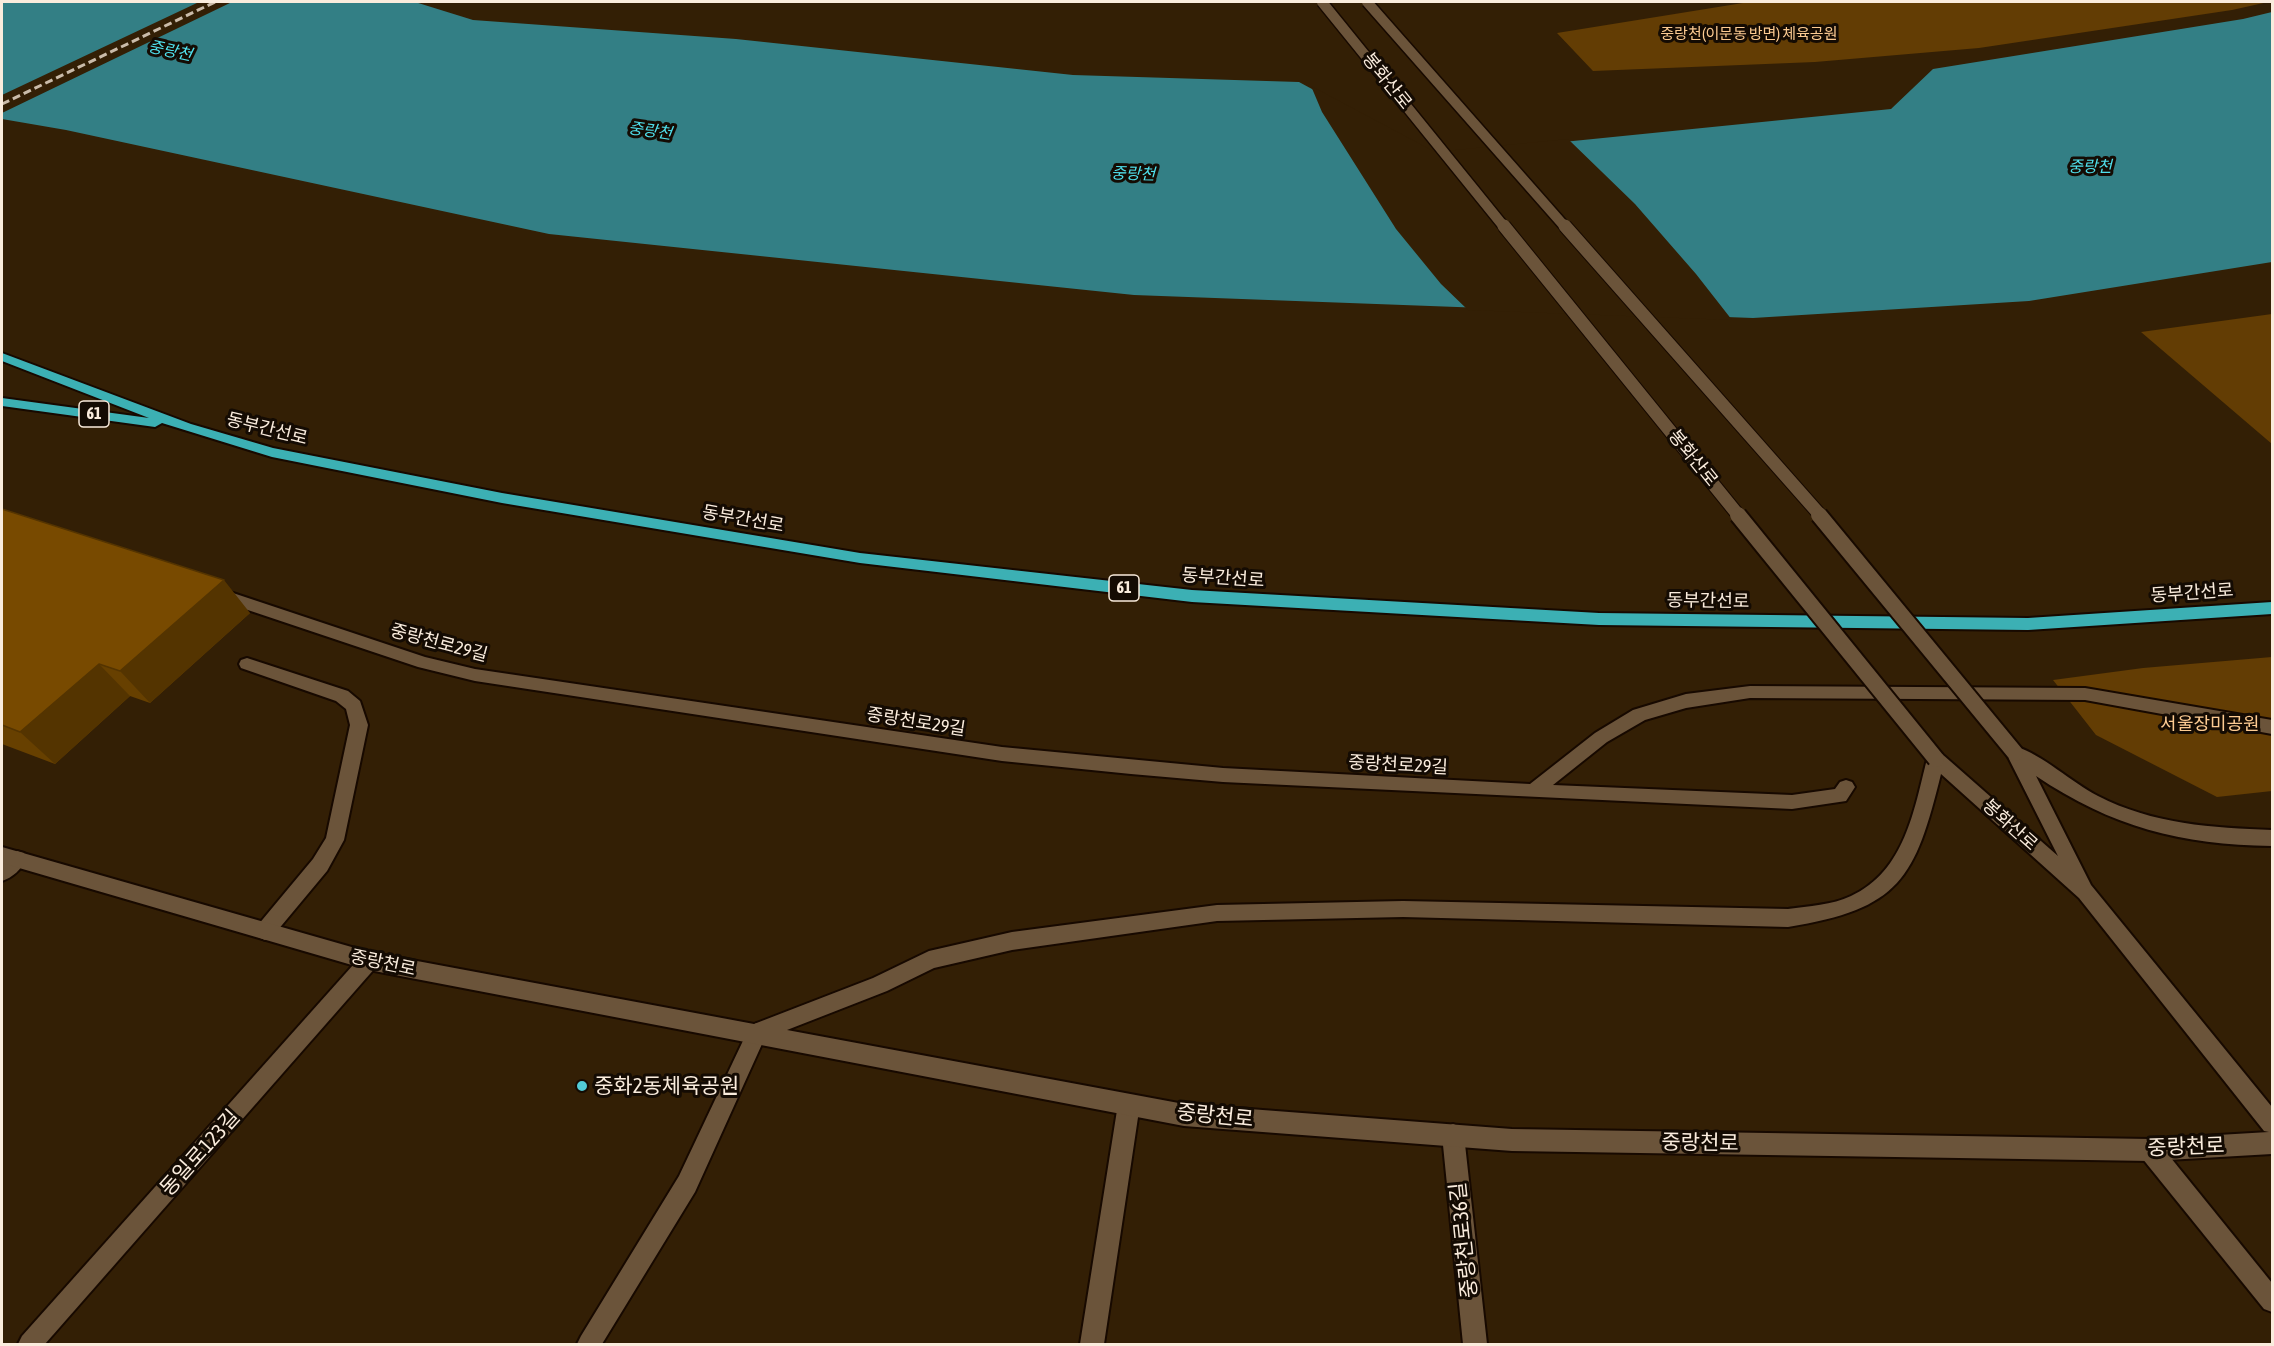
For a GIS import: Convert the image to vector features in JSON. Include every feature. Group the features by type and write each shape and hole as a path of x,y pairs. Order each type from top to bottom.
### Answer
{"highway":[{"name":"동부간선로","path":"2,357 186,427 272,452 502,498 860,558 1191,596 1587,619 1646,620 2028,624 2272,608"},
{"name":"동부간선로","path":"2,402 186,427"}],"main road":[{"name":"봉화산로","path":"1322,2 1936,759 2086,892 2272,1123"},
{"name":"봉화산로","path":"1367,2 1839,537 2015,753 2086,892"},
{"name":"중랑천로29길","path":"202,588 424,663 487,677 1002,754 1223,775 1792,802 1840,796 1846,787"},
{"path":"247,664 342,696 354,706 359,725 335,840 320,866 265,931"},
{"path":"1533,791 1591,745 1627,721 1702,697 1750,692 2085,694 2272,727"},
{"path":"2015,753 2094,803 2133,817 2212,836 2272,838"},
{"path":"589,1344 687,1184 757,1033 880,985 922,966 928,960 1046,935 1206,914 1403,909 1788,918 1832,912 1869,897 1888,884 1901,866 1922,815 1936,759"},
{"name":"중랑천로","path":"7,862 369,961 1184,1115 1512,1140 2150,1150 2272,1143"},
{"name":"동일로123길","path":"30,1344 369,961"},
{"path":"1092,1344 1129,1104"},
{"name":"중랑천로36길","path":"1453,1135 1475,1344"},
{"path":"2150,1150 2272,1301"}],"green space":[{"name":"중랑천(이문동 방면) 체육공원","path":"1749,2 2268,2 2232,10 1979,48 1815,62 1593,71 1557,33"},
{"path":"2272,314 2272,444 2141,332"},
{"name":"서울장미공원","path":"2272,657 2272,791 2217,797 2096,735 2053,680 2143,668"}],"water":[{"name":"중랑천","path":"2,2 415,2 473,20 736,39 1073,75 1299,82 1434,155 1891,109 1933,69 2243,19 2272,12 2272,262 2029,301 1753,318 1134,295 549,234 66,130 2,119"}],"pier":[{"path":"199,2 232,2 2,113 2,95"},
{"path":"1311,86 1435,152 1568,139 1635,204 1696,274 1732,320 1468,310 1441,284 1396,229 1322,112"}],"building":[{"path":"2,509 224,580 120,671 99,664 20,732 2,725"}],"railway":[{"path":"2,104 215,2"}],"place":[{"name":"중화2동체육공원","path":"582,1086"}]}
